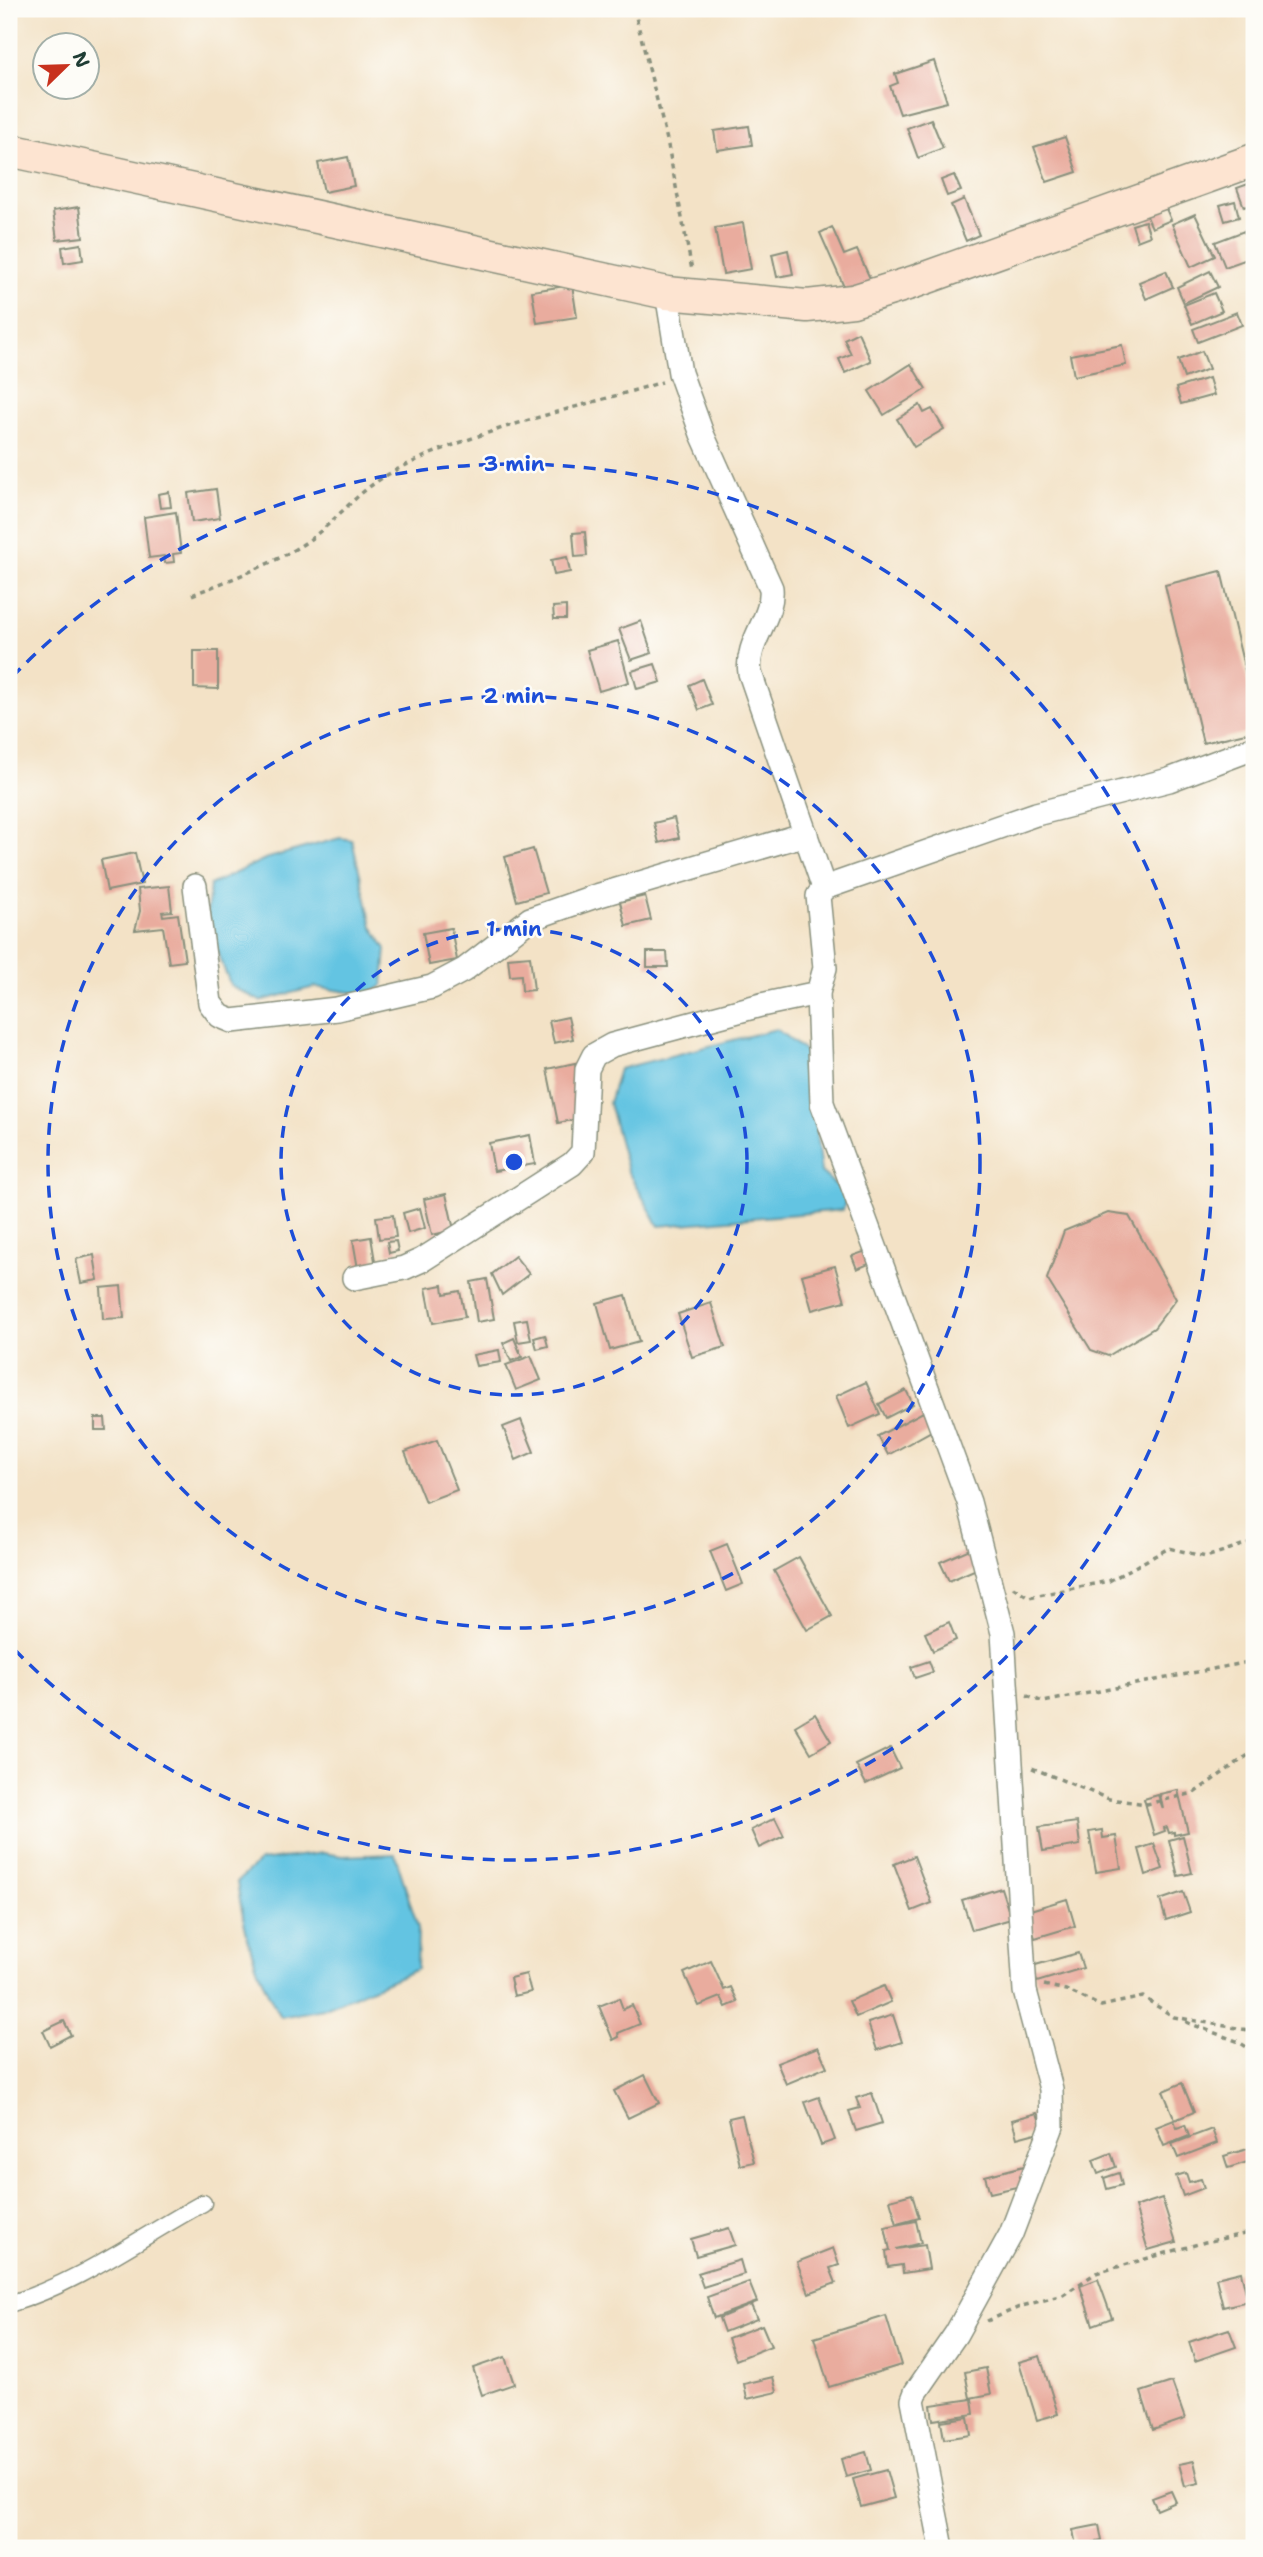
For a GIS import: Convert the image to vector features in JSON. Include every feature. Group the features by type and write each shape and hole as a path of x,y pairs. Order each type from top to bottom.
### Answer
{"main road":[{"path":"9,149 667,293 807,306 853,301 1254,160"}],"street":[{"path":"667,293 680,373 702,434 771,588 770,603 748,661 824,888 817,903 825,968 818,993 822,1103 969,1502 1003,1633 1025,1981 1051,2090 1052,2126 1011,2234 956,2334 913,2400 942,2548"},
{"path":"824,888 1036,814 1169,780 1254,748"},
{"path":"195,886 210,1003 219,1016 232,1021 337,1009 432,987 464,970 530,919 593,897 806,834"},
{"path":"354,1278 404,1268 422,1260 572,1164 583,1152 587,1069 594,1055 612,1045 761,1005 818,993"},
{"path":"9,2304 37,2295 141,2241 203,2203"}],"path":[{"path":"634,9 667,139 699,296"},
{"path":"192,595 285,556 314,536 360,492 393,472 453,443 663,382 680,373"},
{"path":"987,1571 1029,1597 1109,1581 1169,1548 1206,1557 1254,1541"},
{"path":"1007,1687 1043,1702 1254,1661"},
{"path":"1011,1759 1109,1799 1147,1804 1194,1793 1254,1751"},
{"path":"1025,1981 1066,1990 1101,2006 1143,1997 1174,2017 1239,2042 1254,2052"},
{"path":"1174,2017 1254,2031"},
{"path":"956,2334 1022,2306 1063,2295 1096,2273 1205,2242 1254,2232"}],"water":[{"path":"340,838 352,840 372,926 386,949 383,985 369,995 315,987 260,1001 231,986 206,923 210,885 265,859"},
{"path":"776,1029 806,1052 821,1172 847,1195 843,1210 659,1226 627,1170 609,1103 619,1069"},
{"path":"323,1853 342,1856 395,1854 418,1928 417,1969 323,2009 281,2017 252,1952 237,1882 260,1861"}],"building":[{"path":"934,61 947,102 900,114 890,86 898,83 895,74"},
{"path":"931,119 943,148 918,158 907,128"},
{"path":"749,126 752,145 717,150 714,131"},
{"path":"1065,137 1077,172 1047,182 1034,147"},
{"path":"348,157 354,186 324,192 318,163"},
{"path":"954,175 961,191 947,196 941,180"},
{"path":"1254,182 1254,204 1244,207 1237,188"},
{"path":"964,199 979,235 966,241 951,205"},
{"path":"1235,201 1239,217 1225,221 1220,205"},
{"path":"1164,204 1171,220 1152,228 1145,212"},
{"path":"79,207 83,237 57,240 53,211"},
{"path":"1195,214 1215,256 1191,267 1172,224"},
{"path":"1145,221 1150,236 1137,241 1132,225"},
{"path":"743,223 751,269 723,274 715,228"},
{"path":"832,227 844,255 857,250 873,285 848,296 820,233"},
{"path":"1244,231 1253,257 1225,267 1215,242"},
{"path":"81,244 83,260 64,263 62,247"},
{"path":"788,250 793,274 777,277 772,254"},
{"path":"1166,271 1173,287 1146,299 1139,282"},
{"path":"1210,271 1218,287 1184,303 1177,287"},
{"path":"572,285 577,317 537,323 532,291"},
{"path":"1214,293 1222,311 1192,324 1184,305"},
{"path":"1237,312 1242,325 1198,342 1193,329"},
{"path":"858,332 871,361 845,373 839,359 851,354 844,339"},
{"path":"1122,345 1126,365 1074,376 1070,355"},
{"path":"1202,351 1209,369 1184,378 1178,360"},
{"path":"911,364 926,389 884,415 869,391"},
{"path":"1209,378 1214,395 1181,404 1176,388"},
{"path":"920,405 924,413 932,409 944,429 914,447 897,419"},
{"path":"216,489 220,518 192,522 188,493"},
{"path":"169,492 171,507 160,508 158,494"},
{"path":"176,512 181,553 173,554 174,562 165,563 164,556 149,558 144,517"},
{"path":"585,532 587,556 575,557 573,533"},
{"path":"567,557 570,572 554,575 551,560"},
{"path":"1221,571 1254,708 1254,731 1203,743 1165,585"},
{"path":"566,606 566,619 554,619 553,607"},
{"path":"641,621 652,653 631,660 619,629"},
{"path":"618,641 629,682 599,691 587,650"},
{"path":"194,651 218,651 218,689 194,688"},
{"path":"655,664 661,682 637,689 632,671"},
{"path":"702,679 712,705 699,710 689,685"},
{"path":"674,818 679,838 659,843 654,823"},
{"path":"533,849 546,893 517,901 505,857"},
{"path":"135,853 142,884 107,891 101,860"},
{"path":"169,886 172,911 162,912 163,916 178,914 185,961 169,963 163,927 135,930 140,911 138,889"},
{"path":"645,896 651,920 626,926 620,902"},
{"path":"451,928 457,960 429,965 423,933"},
{"path":"647,952 667,952 668,967 647,967"},
{"path":"530,956 534,990 522,991 521,975 510,976 508,958"},
{"path":"568,1017 573,1039 554,1043 549,1021"},
{"path":"575,1063 586,1117 558,1123 547,1069"},
{"path":"530,1135 535,1164 494,1171 489,1143"},
{"path":"446,1194 454,1230 432,1235 424,1199"},
{"path":"420,1208 425,1228 408,1233 403,1213"},
{"path":"1108,1213 1129,1216 1176,1299 1154,1328 1108,1356 1091,1350 1047,1279 1064,1231"},
{"path":"393,1215 396,1237 379,1239 376,1217"},
{"path":"371,1237 376,1267 358,1269 353,1240"},
{"path":"396,1241 398,1251 389,1253 387,1242"},
{"path":"872,1249 876,1261 857,1269 852,1256"},
{"path":"94,1255 98,1280 81,1283 76,1259"},
{"path":"515,1256 529,1274 502,1295 492,1274"},
{"path":"835,1266 845,1301 812,1310 802,1275"},
{"path":"487,1279 494,1319 477,1322 471,1282"},
{"path":"443,1285 444,1294 460,1291 465,1317 433,1323 426,1288"},
{"path":"121,1286 124,1318 103,1319 101,1288"},
{"path":"626,1295 639,1342 610,1350 597,1303"},
{"path":"711,1303 725,1347 692,1357 678,1314"},
{"path":"527,1319 531,1340 518,1342 514,1321"},
{"path":"545,1335 548,1346 537,1349 534,1338"},
{"path":"514,1338 522,1357 511,1361 503,1343"},
{"path":"499,1350 501,1362 476,1366 473,1355"},
{"path":"531,1356 541,1380 516,1390 506,1365"},
{"path":"866,1382 880,1414 849,1428 836,1396"},
{"path":"906,1390 913,1404 886,1418 879,1404"},
{"path":"923,1412 933,1430 888,1455 878,1436"},
{"path":"95,1418 105,1418 106,1430 95,1430"},
{"path":"521,1420 534,1452 516,1460 503,1427"},
{"path":"437,1440 457,1490 425,1502 405,1452"},
{"path":"727,1544 743,1584 726,1591 710,1551"},
{"path":"972,1548 981,1567 949,1581 940,1562"},
{"path":"799,1557 832,1616 807,1630 774,1571"},
{"path":"949,1622 956,1640 933,1651 925,1633"},
{"path":"929,1661 933,1672 915,1678 911,1667"},
{"path":"815,1714 831,1741 811,1753 795,1726"},
{"path":"890,1748 900,1768 866,1784 856,1765"},
{"path":"1178,1790 1188,1832 1174,1835 1174,1832 1169,1833 1167,1827 1164,1828 1165,1831 1154,1835 1144,1799 1158,1795 1163,1809 1160,1794"},
{"path":"775,1818 784,1836 759,1848 751,1830"},
{"path":"1077,1822 1080,1845 1043,1851 1039,1827"},
{"path":"1102,1830 1103,1838 1116,1836 1121,1868 1096,1872 1089,1832"},
{"path":"1183,1836 1192,1873 1178,1876 1169,1840"},
{"path":"1154,1844 1163,1869 1146,1875 1139,1849"},
{"path":"914,1856 932,1903 912,1911 894,1864"},
{"path":"1001,1888 1011,1919 972,1930 962,1900"},
{"path":"1183,1892 1190,1912 1166,1920 1160,1900"},
{"path":"1067,1899 1075,1926 1035,1938 1027,1911"},
{"path":"1078,1953 1083,1968 1037,1982 1032,1966"},
{"path":"711,1961 724,1990 731,1987 738,2002 726,2007 721,1997 699,2006 684,1973"},
{"path":"526,1974 531,1992 514,1996 510,1978"},
{"path":"884,1986 891,2002 856,2017 849,2001"},
{"path":"619,1998 623,2009 632,2005 640,2024 618,2033 619,2037 613,2040 599,2006"},
{"path":"893,2015 902,2042 877,2050 868,2023"},
{"path":"64,2021 71,2035 50,2046 43,2031"},
{"path":"818,2047 827,2067 786,2084 777,2063"},
{"path":"645,2075 659,2103 628,2118 614,2091"},
{"path":"1182,2083 1194,2112 1175,2120 1163,2091"},
{"path":"872,2093 882,2123 856,2131 849,2111 860,2108 856,2098"},
{"path":"819,2097 835,2140 821,2145 805,2102"},
{"path":"1037,2113 1043,2131 1017,2138 1012,2120"},
{"path":"742,2115 754,2162 740,2165 729,2118"},
{"path":"1174,2120 1177,2128 1185,2125 1189,2136 1164,2146 1156,2127"},
{"path":"1212,2129 1217,2143 1178,2158 1172,2144"},
{"path":"1254,2147 1254,2160 1228,2168 1224,2156"},
{"path":"1111,2153 1116,2167 1098,2174 1093,2160"},
{"path":"1024,2166 1029,2184 990,2193 985,2176"},
{"path":"1119,2173 1122,2185 1107,2189 1104,2178"},
{"path":"1186,2173 1189,2182 1201,2179 1204,2188 1183,2196 1176,2176"},
{"path":"912,2194 919,2218 897,2224 890,2200"},
{"path":"1162,2198 1176,2242 1148,2250 1135,2207"},
{"path":"916,2221 921,2243 896,2249 925,2245 929,2269 903,2273 902,2265 888,2267 886,2251 890,2250 885,2227"},
{"path":"729,2228 735,2245 696,2256 691,2239"},
{"path":"833,2248 839,2265 830,2268 836,2283 809,2293 797,2262"},
{"path":"740,2260 744,2274 703,2287 698,2273"},
{"path":"1241,2272 1248,2301 1223,2307 1216,2278"},
{"path":"1098,2279 1112,2318 1093,2325 1080,2286"},
{"path":"749,2282 757,2302 714,2318 707,2297"},
{"path":"751,2305 757,2319 724,2332 719,2318"},
{"path":"886,2316 901,2365 829,2387 814,2338"},
{"path":"762,2325 771,2346 736,2360 728,2338"},
{"path":"1229,2329 1236,2347 1195,2361 1189,2342"},
{"path":"1040,2356 1058,2414 1037,2420 1019,2362"},
{"path":"505,2357 514,2384 482,2395 473,2368"},
{"path":"986,2368 991,2394 970,2398 965,2372"},
{"path":"773,2377 777,2392 747,2399 744,2384"},
{"path":"1172,2382 1185,2419 1153,2430 1141,2392"},
{"path":"972,2399 974,2414 933,2420 931,2405"},
{"path":"968,2417 971,2435 944,2439 941,2421"},
{"path":"866,2452 871,2470 846,2477 841,2459"},
{"path":"1194,2461 1199,2483 1185,2486 1179,2464"},
{"path":"886,2470 894,2498 861,2507 853,2479"},
{"path":"1171,2491 1176,2502 1157,2510 1152,2498"},
{"path":"1099,2525 1102,2541 1076,2546 1073,2530"}]}
